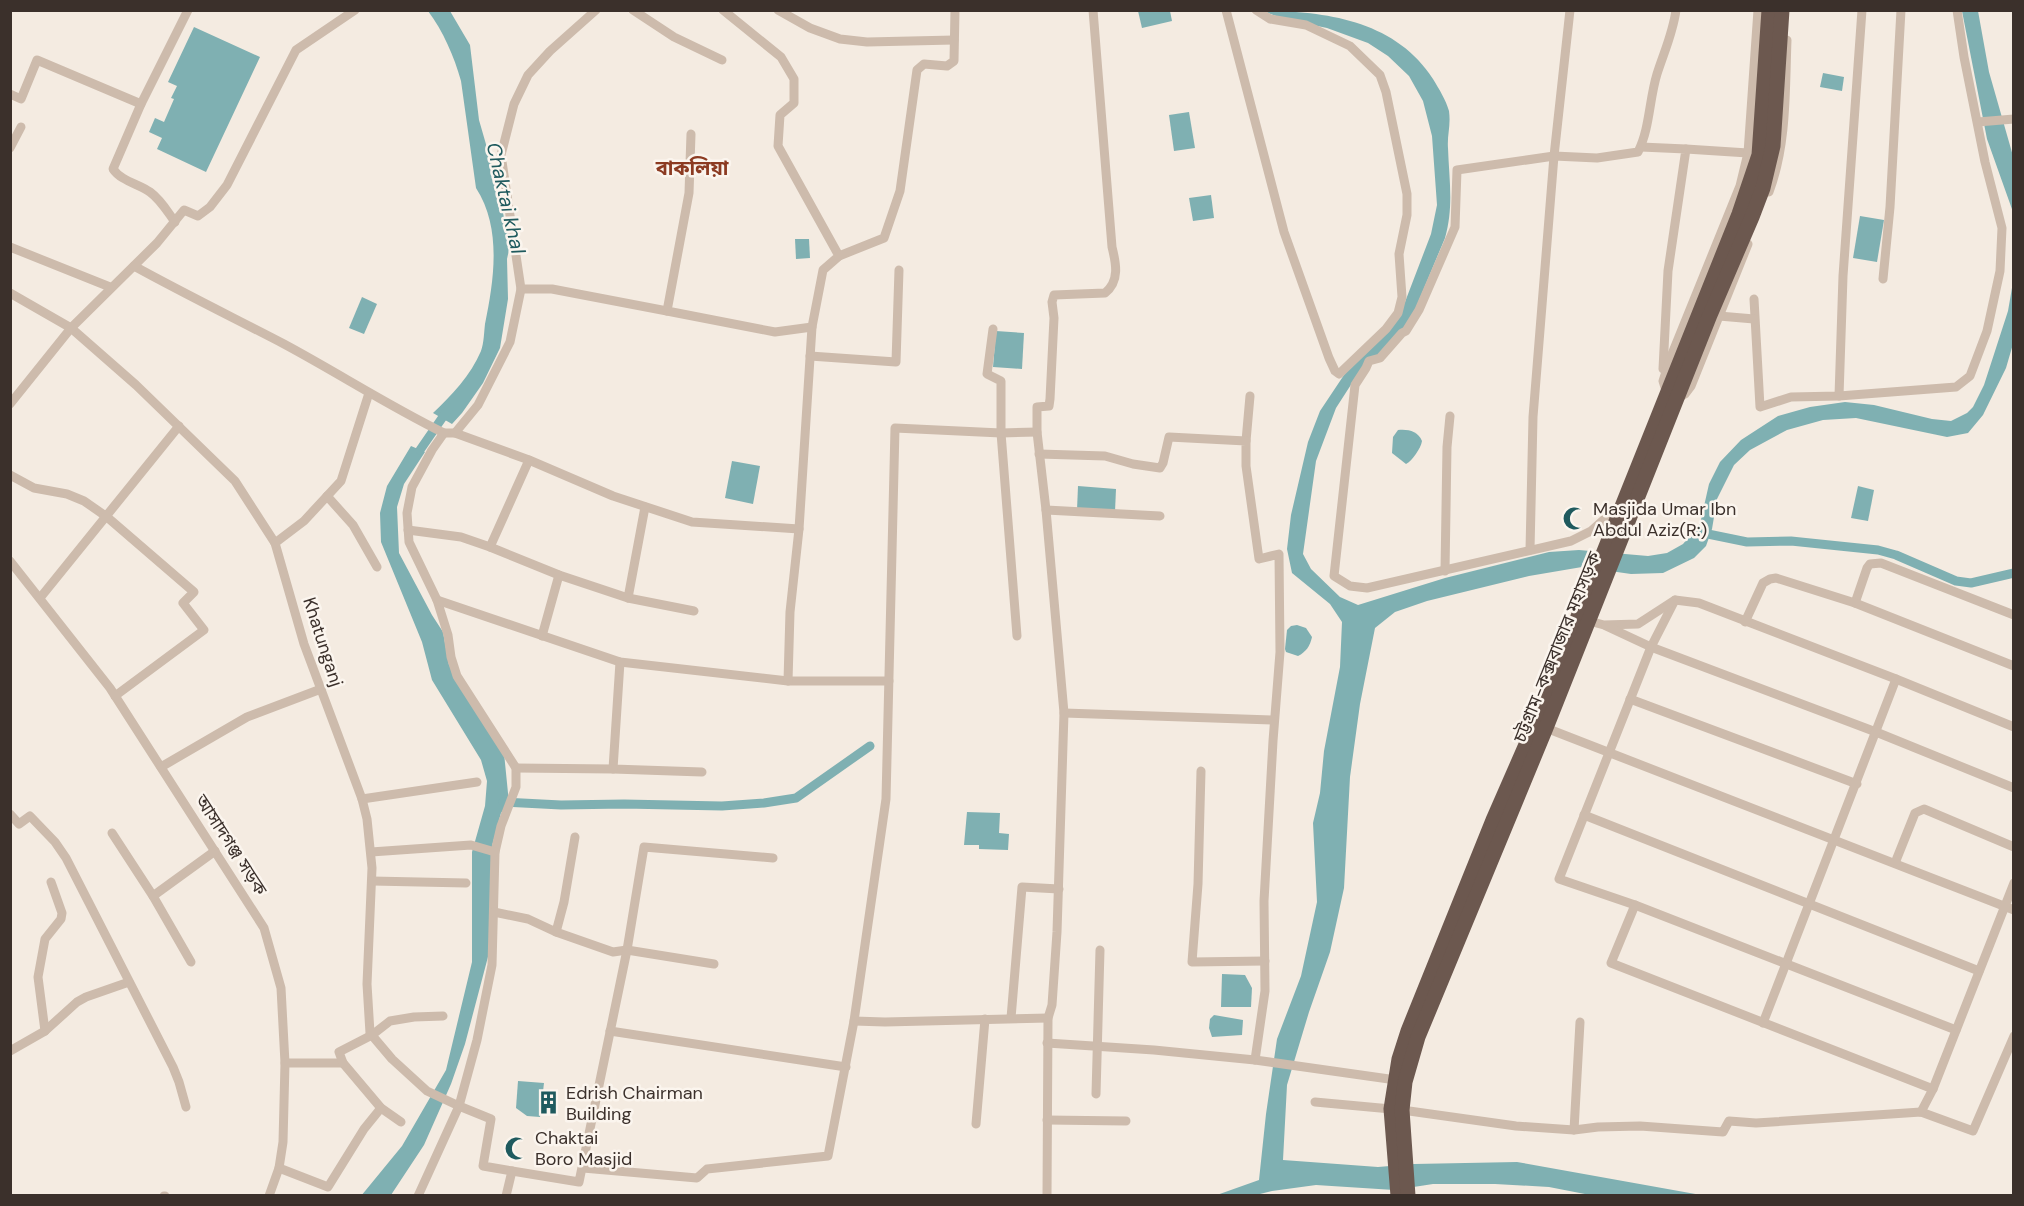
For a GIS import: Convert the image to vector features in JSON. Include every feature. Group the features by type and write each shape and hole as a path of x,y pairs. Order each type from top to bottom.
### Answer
{"highway":[{"name":"চট্টগ্রাম-কক্সবাজার মহাসড়ক","path":"1396,1110 1418,1037 1539,713 1622,523 1714,262 1759,155 1769,10"},
{"name":"চট্টগ্রাম-কক্সবাজার মহাসড়ক","path":"1622,523 1626,498 1669,391 1730,279 1763,188 1773,146 1782,10"},
{"name":"চট্টগ্রাম-কক্সবাজার মহাসড়ক","path":"1408,1196 1399,1141 1396,1080 1408,1031 1546,728 1588,621 1592,596"},
{"name":"চট্টগ্রাম-কক্সবাজার মহাসড়ক","path":"1398,1196 1399,1141"}],"street":[{"path":"175,222 160,200 148,190 117,174 113,169 141,104 188,10"},
{"path":"10,405 71,328 110,287 134,266 184,210 198,216 210,207 227,185 296,50 355,10"},
{"path":"455,433 478,405 510,342 521,289 501,155 514,104 528,75 550,51 596,10"},
{"path":"633,10 674,37 722,60"},
{"path":"723,10 781,57 794,79 794,103 780,114 778,146 840,256"},
{"path":"778,10 810,28 840,39 867,42 954,40"},
{"path":"788,681 790,612 799,529 812,327 823,270 840,256 884,238 900,191 917,70 924,64 947,66 954,61 955,10"},
{"path":"1047,1196 1047,1043 1048,1018 1052,1005 1059,890 1064,713 1036,407 1049,406 1054,295 1105,293 1110,289 1117,270 1112,247 1093,10"},
{"path":"1226,10 1284,232 1329,358 1335,371 1339,374 1386,329 1398,313 1402,297 1400,254 1407,215 1407,194 1386,92 1380,75 1350,46 1306,25 1270,19 1256,10"},
{"path":"1530,550 1533,417 1554,156 1570,10"},
{"path":"1626,498 1592,531 1571,541 1367,588 1350,586 1334,576 1355,385 1369,361 1380,358 1406,331 1419,310 1455,227 1457,170 1554,156 1598,158 1638,152 1645,138 1657,75 1674,29 1676,10"},
{"path":"1730,224 1748,153 1758,10"},
{"path":"1738,259 1770,188 1778,161 1785,102 1789,10"},
{"path":"1839,396 1843,276 1862,10"},
{"path":"1883,279 1890,207 1901,10"},
{"path":"1754,299 1760,407 1791,397 1839,396 1956,387 1970,376 1987,331 2000,271 2002,228 1985,162 1980,122 1964,57 1957,10"},
{"path":"10,94 21,99 37,60 141,104"},
{"path":"1980,122 2010,119"},
{"path":"10,148 21,127"},
{"path":"666,311 689,193 691,134"},
{"path":"1641,147 1748,153"},
{"path":"1686,149 1668,271 1669,391 1685,394 1690,386 1719,316 1730,279"},
{"path":"10,247 110,287"},
{"path":"134,266 442,431 455,433 529,460 613,496 692,522 799,529"},
{"path":"810,356 896,362 899,270"},
{"path":"521,289 552,289 775,332 812,327"},
{"name":"Khatunganj","path":"10,293 71,328 136,385 235,481 275,543 304,644 362,799 367,819 372,881 367,984 372,1035"},
{"path":"1719,316 1754,319"},
{"path":"993,329 987,374 1001,381 1002,433 1017,636"},
{"path":"275,543 304,521 341,482 369,393"},
{"path":"1250,396 1246,466 1259,559 1279,554 1280,652 1264,901 1265,991 1255,1060"},
{"path":"1445,571 1450,416"},
{"path":"40,598 179,426"},
{"path":"583,1168 697,1178 707,1169 828,1156 855,1020 886,800 895,428 1002,433 1037,432"},
{"path":"418,1196 456,1104 477,1040 492,964 495,852 501,826 516,787 516,768 457,676 437,600 409,542 407,513 412,487 442,431"},
{"path":"1039,454 1105,456 1132,464 1160,468 1169,437 1246,441"},
{"path":"490,547 529,460"},
{"path":"10,475 34,488 67,494 84,501 107,517 194,592 183,603 204,630 115,696"},
{"path":"327,496 353,525 377,567"},
{"path":"628,598 645,507"},
{"path":"1046,510 1160,516"},
{"path":"408,530 461,537 559,575 628,598 694,611"},
{"name":"আসাদগঞ্জ সড়ক","path":"10,561 115,696 264,928 281,988 285,1063 283,1142 279,1168 269,1196"},
{"path":"1856,603 1867,568 1870,564 1881,563 2013,615"},
{"path":"542,636 559,575"},
{"path":"1745,622 1763,583 1776,578 1856,603 2013,666"},
{"path":"437,600 620,662 788,681 889,681"},
{"path":"1604,625 1638,624 1675,600 1699,603 2013,727"},
{"path":"1675,600 1651,647 1559,879 1635,905 1956,1030"},
{"path":"1588,621 1604,625 1651,647 1876,732 2013,788"},
{"path":"613,769 620,662"},
{"path":"1763,1023 1896,679"},
{"path":"161,767 247,717 321,689"},
{"path":"1630,699 1857,784"},
{"path":"1064,713 1274,720"},
{"path":"1546,728 2009,908"},
{"path":"516,768 702,772"},
{"path":"1201,771 1198,884 1192,962 1265,962"},
{"path":"362,799 477,782"},
{"path":"1895,863 1915,813 1924,809 2013,846"},
{"path":"10,814 15,827 30,816 55,842 66,858 176,1074 186,1107"},
{"path":"1584,815 1979,971"},
{"path":"112,833 153,896 191,962"},
{"path":"556,932 564,902 575,837"},
{"path":"370,852 471,845 495,852"},
{"path":"372,1035 392,1059 427,1090 491,1119 483,1166 579,1182 627,950 644,847 773,858"},
{"path":"153,896 215,851"},
{"path":"372,881 466,883"},
{"path":"45,1031 38,977 45,939 62,919 51,882"},
{"path":"1921,1112 1933,1089 1979,971 2009,908 2013,883"},
{"path":"1011,1018 1022,887 1059,890"},
{"path":"1635,905 1611,963 1933,1089"},
{"path":"494,912 528,919 556,932 613,952 627,950 714,964"},
{"path":"1096,1094 1100,950"},
{"path":"10,1051 45,1031 77,1002 129,982"},
{"path":"401,1122 381,1108 343,1063 339,1052 372,1035 390,1021 443,1016"},
{"path":"855,1020 885,1022 1048,1018"},
{"path":"976,1124 985,1019"},
{"path":"1574,1130 1580,1022"},
{"path":"610,1031 846,1067"},
{"path":"1315,1102 1516,1126 1574,1130 1640,1126 1723,1132 1729,1121 1756,1123 1921,1112 1973,1131 2013,1036"},
{"path":"1047,1043 1255,1060 1396,1080"},
{"path":"285,1063 343,1063"},
{"path":"279,1168 328,1187 364,1129 381,1108"},
{"path":"1047,1120 1126,1121"},
{"path":"506,1196 512,1171"}],"water":[{"path":"428,11 450,11 470,45 479,120 494,172 510,245 507,259 508,299 500,348 483,383 452,424 433,413 466,377 481,351 491,290 494,254 490,220 476,188 461,81 448,44"},
{"path":"1138,11 1170,11 1172,21 1142,28"},
{"path":"1263,11 1311,13 1335,17 1380,32 1400,44 1418,59 1433,79 1449,111 1450,204 1445,238 1410,322 1354,380 1336,408 1316,461 1303,554 1311,569 1340,597 1358,605 1445,578 1549,552 1579,550 1648,556 1667,553 1683,544 1700,524 1709,484 1720,462 1741,440 1778,416 1810,407 1845,402 1874,405 1932,419 1951,421 1967,413 1973,407 1984,385 2008,311 2013,282 2013,344 2006,368 1983,415 1968,433 1947,437 1856,418 1823,420 1787,430 1750,450 1734,465 1717,499 1712,529 1706,546 1694,558 1663,573 1631,574 1582,567 1529,576 1427,601 1395,612 1375,628 1360,704 1350,777 1344,888 1330,952 1287,1085 1283,1160 1378,1167 1517,1162 1701,1195 1590,1195 1549,1187 1433,1184 1394,1190 1316,1185 1256,1195 1214,1196 1259,1180 1277,1039 1301,976 1317,902 1313,823 1340,667 1342,622 1330,604 1292,573 1287,549 1291,515 1308,442 1320,411 1350,366 1405,302 1431,234 1437,205 1432,136 1423,101 1409,76 1388,56 1368,43 1327,28 1284,19"},
{"path":"1962,11 1978,11 1989,72 2013,156 2013,212 1987,139"},
{"path":"194,27 260,57 206,172 157,149 162,138 149,132 155,118 164,122 174,99 171,98 177,86 168,82"},
{"path":"1823,73 1844,77 1842,91 1820,87"},
{"path":"1189,112 1195,148 1174,151 1169,115"},
{"path":"1211,195 1214,218 1193,221 1189,198"},
{"path":"1860,216 1884,220 1877,262 1853,258"},
{"path":"795,239 809,239 810,258 796,259"},
{"path":"362,297 377,304 364,334 349,328"},
{"path":"996,331 1024,333 1022,369 993,367"},
{"path":"1398,430 1412,431 1422,441 1416,454 1406,464 1392,453 1393,437"},
{"path":"411,446 425,452 404,484 397,507 399,553 443,632 449,665 504,753 509,803 501,813 492,846 489,953 465,1044 451,1084 424,1145 391,1195 361,1196 402,1146 446,1070 472,962 472,852 485,806 487,781 481,760 432,680 422,642 381,542 380,513 387,486"},
{"path":"732,461 760,466 753,504 725,498"},
{"path":"1078,486 1116,489 1115,512 1077,510"},
{"path":"1858,486 1874,490 1868,521 1851,518"},
{"path":"1297,625 1306,628 1312,637 1307,648 1298,656 1286,652 1285,649 1287,630"},
{"path":"967,812 1000,813 999,833 1009,834 1008,850 979,849 979,845 964,845"},
{"path":"1222,974 1245,975 1252,988 1251,1007 1221,1007"},
{"path":"1214,1015 1243,1020 1242,1035 1212,1037 1209,1028 1210,1019"},
{"path":"518,1081 544,1083 540,1117 527,1116 516,1108"}],"waterway":[{"name":"Chaktai khal","path":"420,450 449,408"},
{"path":"1703,533 1747,542 1791,541 1878,550 1896,555 1956,581 1971,583 2014,573"},
{"path":"503,802 561,805 722,806 764,803 796,798 870,746"}],"place":[{"name":"Masjida Umar Ibn Abdul Aziz(R:)","path":"1575,519"},
{"name":"Edrish Chairman Building","path":"548,1103"},
{"name":"Chaktai Boro Masjid","path":"517,1148"}],"district":[{"name":"বাকলিয়া","path":"692,168"}]}
